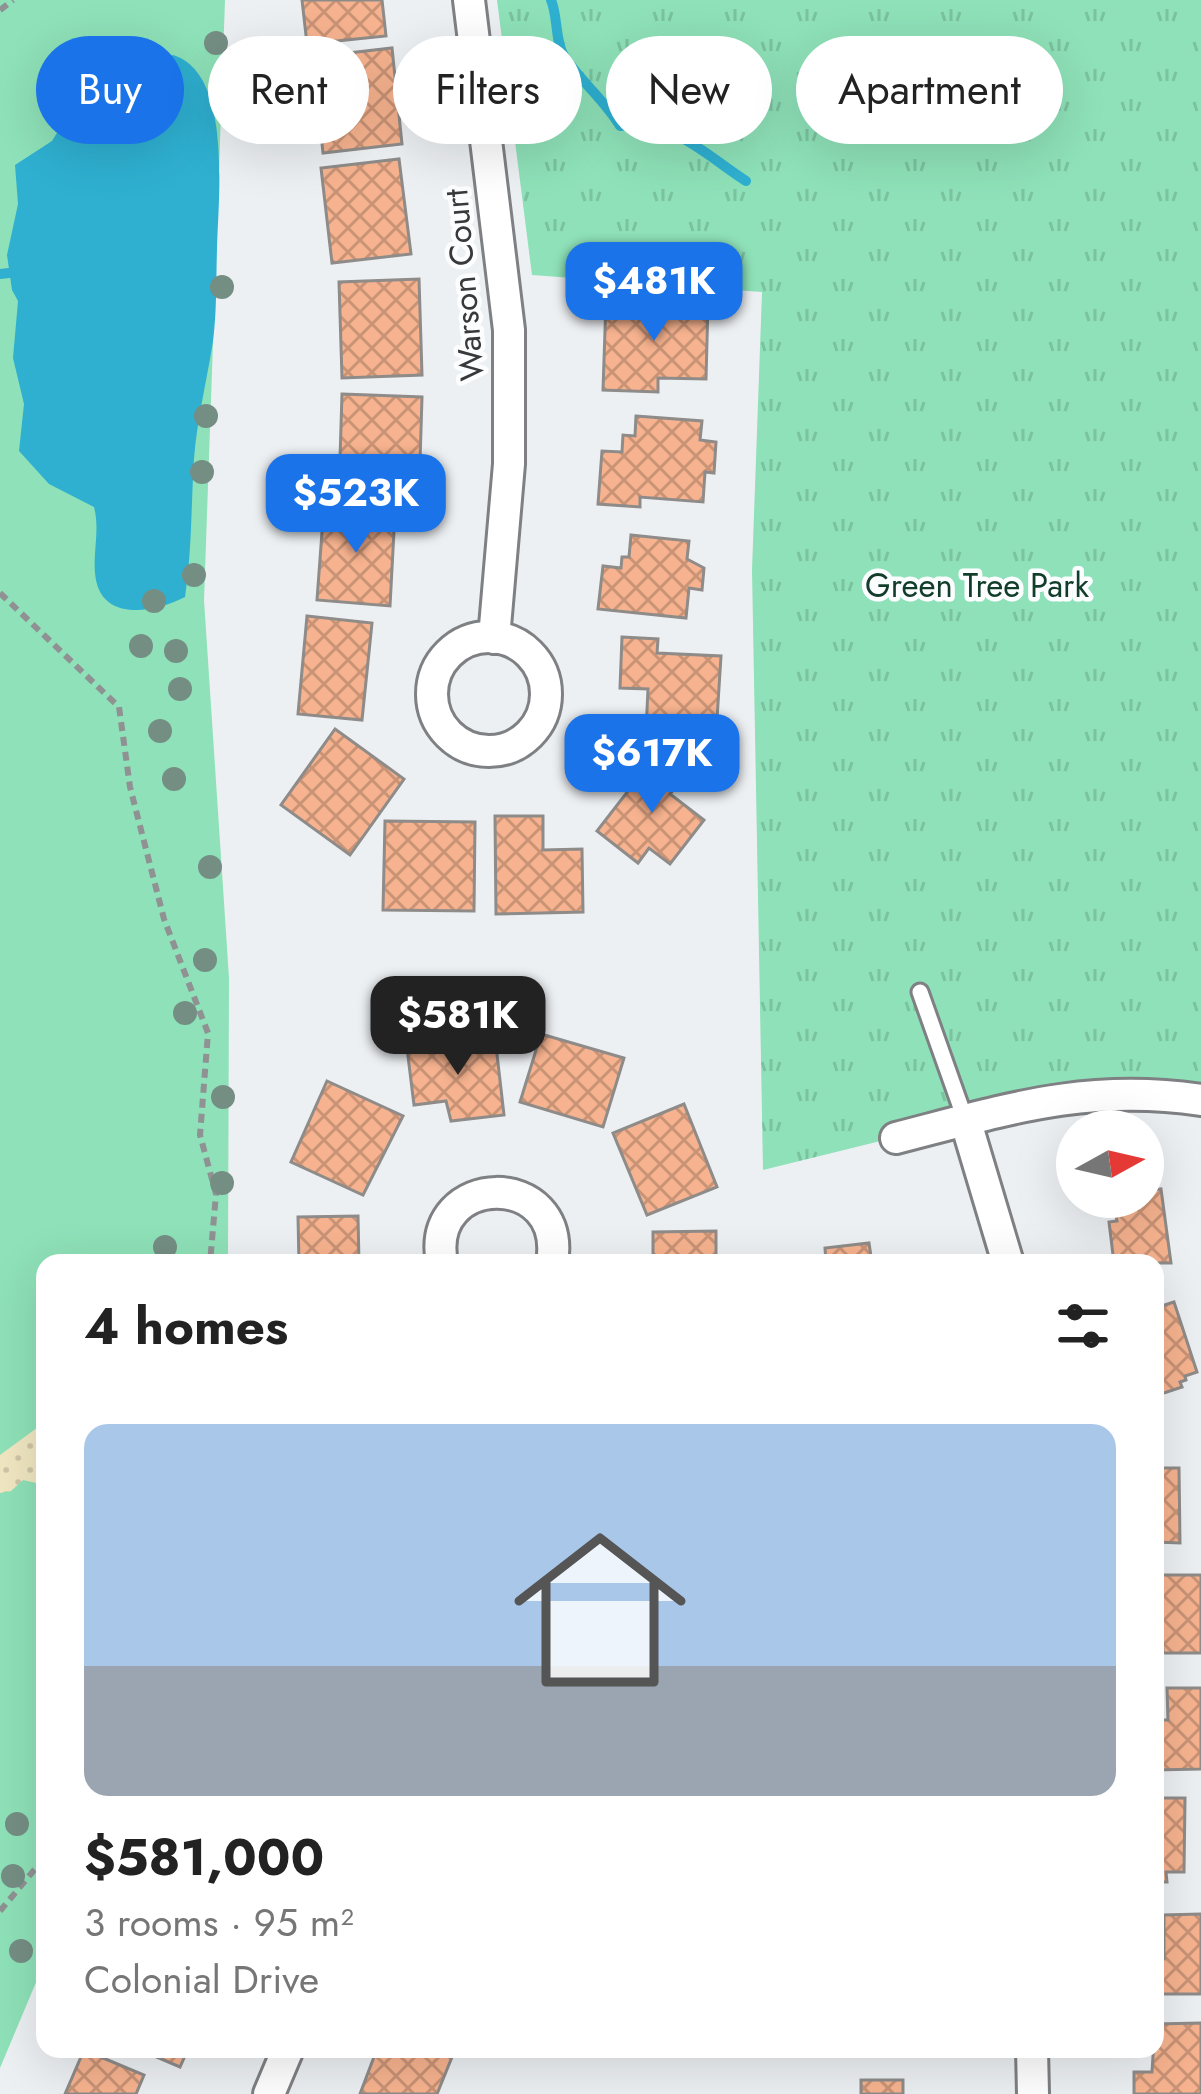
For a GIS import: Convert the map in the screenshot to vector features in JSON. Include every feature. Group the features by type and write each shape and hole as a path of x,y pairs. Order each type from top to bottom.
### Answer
{"street":[{"name":"Warson Court","path":"469,0 509,330 509,464 494,638"},
{"path":"896,1138 1012,1106 1066,1097 1139,1095 1201,1100"},
{"path":"965,1119 1005,1254"},
{"path":"441,1254 440,1238 460,1204 495,1191 513,1194 543,1214 551,1231 552,1254"},
{"path":"269,2094 284,2058"},
{"path":"1032,2058 1033,2094"}],"lane":[{"path":"920,992 965,1119"}],"path":[{"path":"0,10 14,0"},
{"path":"0,593 119,707 130,787 164,920 208,1033 200,1135 216,1194 211,1254"},
{"path":"0,1911 36,1868"}],"green space":[{"path":"0,0 225,0 224,36 208,36 208,144 220,144 204,600 229,978 228,1254 36,1254 36,1982 0,2068"},
{"name":"Green Tree Park","path":"497,0 1201,0 1201,1100 1139,1095 917,1132 763,1170 752,570 762,292 532,275 515,144 582,144 582,36 502,36"}],"sand":[{"path":"36,1429 36,1483 23,1480 11,1491 0,1493 0,1455"}],"water":[{"path":"184,61 205,86 208,144 218,144 219,170 213,341 195,444 185,597 158,607 130,610 106,600 95,573 94,507 49,484 19,451 24,404 13,358 18,301 7,255 18,204 15,165 47,144 184,144"}],"building":[{"path":"302,0 382,0 386,36 306,36"},
{"path":"392,48 393,144 402,144 323,153 322,144 369,144 369,51"},
{"path":"399,159 411,254 332,263 321,168"},
{"path":"419,279 422,375 342,378 339,282"},
{"path":"606,301 708,304 706,379 658,378 658,392 603,390"},
{"path":"342,394 422,397 419,493 339,491"},
{"path":"636,416 702,421 700,440 716,442 714,473 705,472 703,502 640,497 640,507 598,504 602,451 622,452 623,435 635,436"},
{"path":"324,505 395,512 390,606 317,600"},
{"path":"631,535 689,541 687,559 704,568 702,590 689,588 686,618 598,609 603,566 621,568 622,557 629,557"},
{"path":"307,616 372,623 362,720 298,714"},
{"path":"622,637 658,639 657,653 721,656 716,735 646,731 648,689 620,688"},
{"path":"335,729 404,779 350,855 281,805"},
{"path":"656,755 684,777 670,794 704,820 670,864 649,848 638,863 597,831"},
{"path":"495,816 543,816 543,850 582,849 583,912 496,914"},
{"path":"385,821 475,822 474,911 383,910"},
{"path":"541,1034 624,1058 603,1127 520,1102"},
{"path":"495,1037 504,1115 451,1121 446,1101 414,1105 407,1048"},
{"path":"327,1081 403,1116 363,1195 291,1162"},
{"path":"684,1104 717,1187 647,1215 613,1133"},
{"path":"1164,1211 1171,1263 1164,1263 1164,1254 1113,1254 1109,1222 1164,1218"},
{"path":"358,1216 359,1254 299,1254 298,1217"},
{"path":"716,1231 716,1254 653,1254 653,1232"},
{"path":"869,1243 871,1254 825,1254 825,1248"},
{"path":"1174,1302 1197,1372 1185,1376 1182,1387 1164,1393 1164,1305"},
{"path":"1164,1468 1179,1468 1180,1543 1164,1542"},
{"path":"1164,1575 1201,1575 1201,1653 1164,1653"},
{"path":"1167,1688 1201,1688 1201,1769 1164,1770 1164,1720 1168,1720"},
{"path":"1164,1798 1185,1798 1184,1872 1166,1872 1164,1882"},
{"path":"1201,1914 1201,1994 1164,1994 1164,1915"},
{"path":"1201,2023 1201,2094 1134,2094 1134,2072 1152,2072 1153,2058 1164,2058 1164,2024"},
{"path":"81,2058 103,2058 144,2075 136,2094 65,2094"},
{"path":"159,2058 184,2058 180,2067"},
{"path":"374,2058 452,2058 437,2094 360,2094"},
{"path":"861,2080 903,2080 903,2094 861,2094"}],"waterway":[{"path":"551,0 564,56 620,126 656,127 672,133 746,181"},
{"path":"0,274 9,273"}]}
